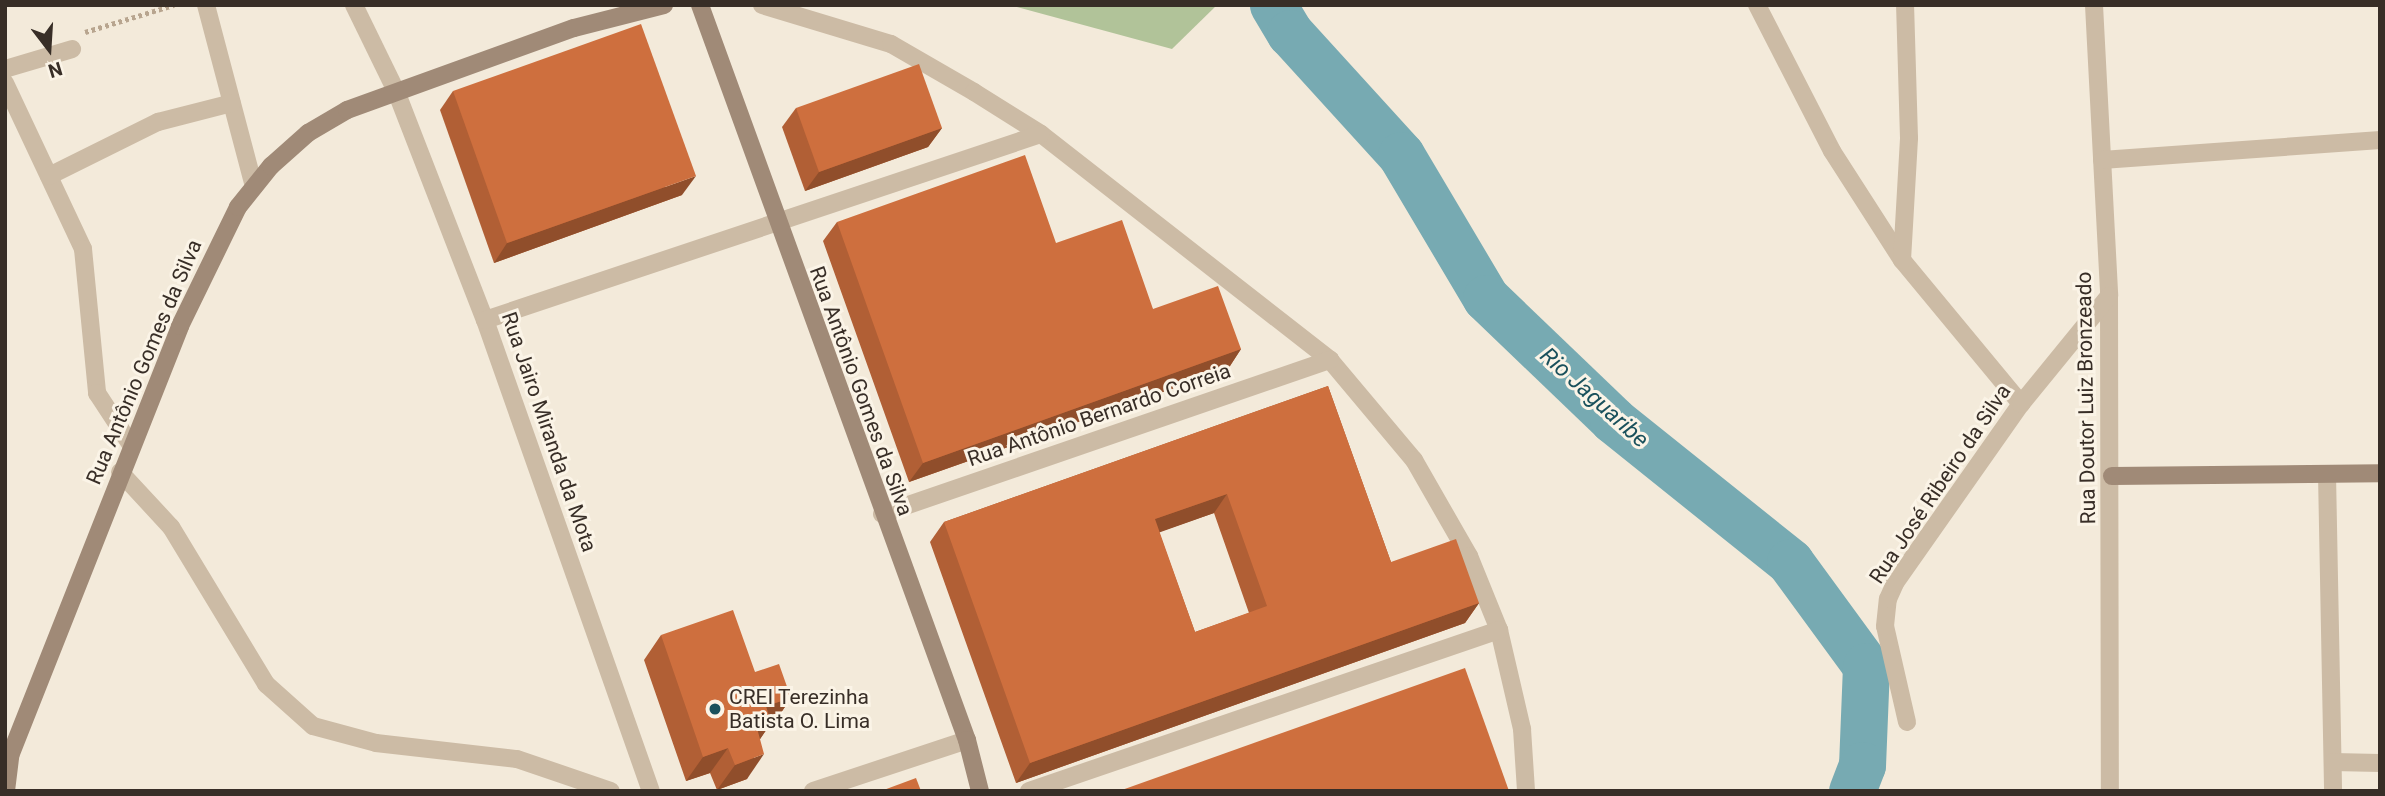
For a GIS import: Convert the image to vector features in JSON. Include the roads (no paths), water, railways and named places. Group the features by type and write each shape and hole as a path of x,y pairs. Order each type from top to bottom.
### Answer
{"street":[{"path":"206,5 254,187"},
{"name":"Rua Jairo Miranda da Mota","path":"354,5 396,91 485,320 651,791"},
{"name":"Rua Antônio Gomes da Silva","path":"6,791 10,756 131,445 180,326 238,207 254,187 308,133 347,110 574,28 664,5"},
{"name":"Rua Antônio Gomes da Silva","path":"701,5 776,224 967,740 980,791"},
{"path":"762,5 891,44 1041,134 1330,360 1414,460 1469,556 1499,630 1522,729 1526,791"},
{"path":"1757,5 1832,151 1902,260 2021,404"},
{"path":"1902,260 1909,138 1905,5"},
{"name":"Rua Doutor Luiz Bronzeado","path":"2094,5 2109,296 2112,476 2110,791"},
{"path":"5,69 72,49"},
{"path":"5,83 83,249 97,393 131,445"},
{"path":"49,176 158,122 232,103"},
{"path":"485,320 1041,134"},
{"path":"2102,160 2380,140"},
{"name":"Rua José Ribeiro da Silva","path":"1907,722 1885,626 1888,599 2021,404 2109,296"},
{"name":"Rua Antônio Bernardo Correia","path":"882,514 1330,360"},
{"path":"120,472 171,527 266,684 313,726 376,743 517,759 611,791"},
{"path":"2112,476 2380,473"},
{"path":"2327,474 2333,791"},
{"path":"1029,791 1499,630"},
{"path":"813,791 967,740"},
{"path":"2333,762 2380,763"}],"waterway":[{"name":"Rio Jaguaribe","path":"1273,5 1290,33 1401,155 1486,298 1613,420 1790,562 1866,666 1862,765 1852,791"}],"place":[{"name":"CREI Terezinha Batista O. Lima","path":"715,709"}]}
